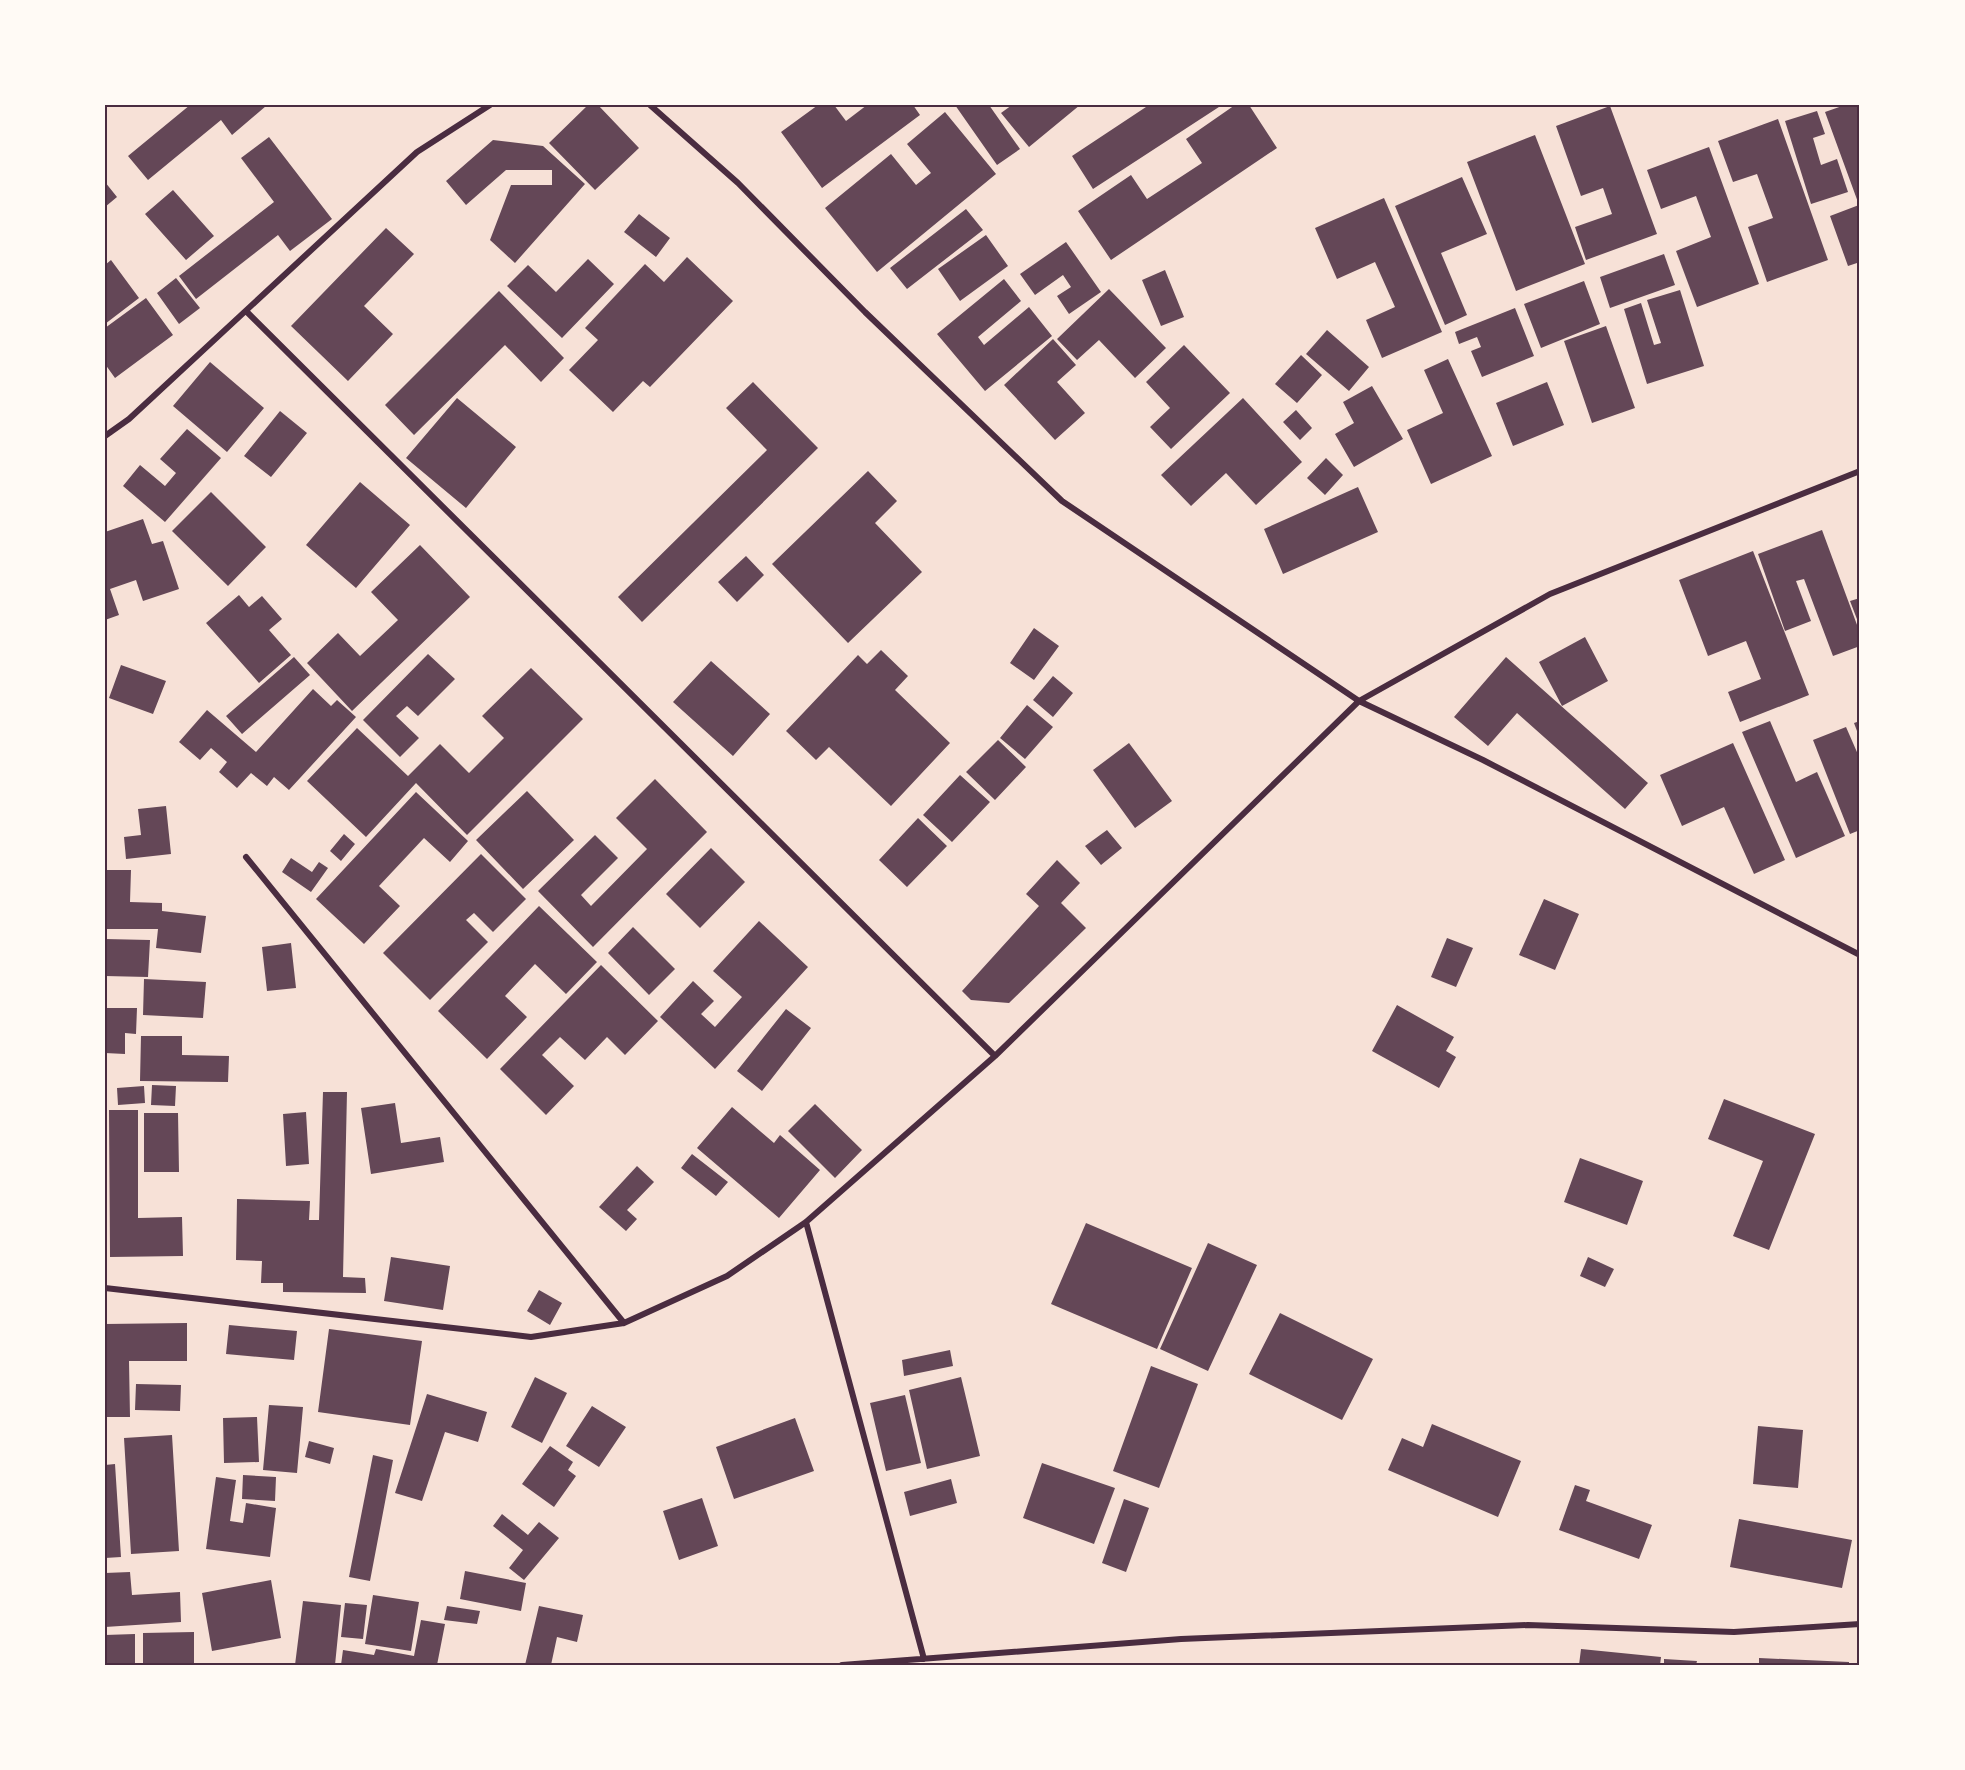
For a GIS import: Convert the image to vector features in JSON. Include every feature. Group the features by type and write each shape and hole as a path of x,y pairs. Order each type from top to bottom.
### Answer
{"street":[{"path":"105,436 129,419 417,152 490,105"},
{"path":"650,105 738,183 865,312 1062,501 1359,701 1483,760 1860,955"},
{"path":"246,311 995,1056"},
{"path":"105,1288 531,1337 624,1323 727,1276 806,1222 995,1056 1359,701 1550,594 1860,471"},
{"path":"246,857 624,1323"},
{"path":"806,1222 924,1659"},
{"path":"842,1665 1181,1639 1528,1625 1734,1632 1860,1624"}],"building":[{"path":"190,105 266,106 232,135 221,120 148,180 128,156"},
{"path":"588,105 598,105 639,148 595,190 549,143"},
{"path":"818,105 834,105 846,121 867,105 913,105 920,115 822,188 781,132"},
{"path":"955,105 989,105 1020,149 997,165"},
{"path":"1012,105 1080,105 1029,147 1001,113"},
{"path":"1149,105 1222,105 1093,189 1072,156"},
{"path":"1235,105 1249,105 1277,148 1111,260 1078,211 1131,175 1147,199 1202,163 1186,139"},
{"path":"1845,105 1859,105 1860,108 1860,262 1848,266 1830,216 1859,205 1825,112"},
{"path":"1610,106 1657,234 1586,260 1575,227 1612,214 1603,188 1581,196 1556,126"},
{"path":"1817,111 1825,134 1813,138 1821,165 1837,159 1848,192 1811,204 1785,121"},
{"path":"945,112 996,174 877,272 825,208 891,154 916,185 931,173 907,144"},
{"path":"1778,119 1828,260 1767,282 1748,227 1773,218 1757,174 1733,182 1718,141"},
{"path":"1535,135 1585,264 1516,291 1467,162"},
{"path":"269,137 332,219 290,251 278,235 196,299 179,276 274,202 241,158"},
{"path":"493,140 543,146 585,184 515,263 490,240 511,185 552,185 552,170 506,170 466,205 446,181"},
{"path":"1709,147 1759,284 1697,307 1676,251 1711,237 1696,196 1661,209 1647,170"},
{"path":"1462,177 1487,234 1441,253 1467,315 1445,325 1395,206"},
{"path":"105,182 117,197 105,207"},
{"path":"173,190 214,236 186,260 145,214"},
{"path":"1384,198 1442,332 1382,358 1366,320 1395,307 1375,262 1337,279 1315,228"},
{"path":"966,209 983,230 907,289 890,268"},
{"path":"639,214 670,238 656,257 624,232"},
{"path":"386,228 414,254 364,306 393,334 348,381 291,326"},
{"path":"986,235 1008,266 960,301 938,269"},
{"path":"1066,242 1101,292 1069,314 1057,296 1071,287 1063,275 1035,295 1020,274"},
{"path":"1664,254 1675,285 1610,308 1600,277"},
{"path":"687,257 733,301 650,387 643,381 613,412 569,370 598,340 585,328 645,264 664,282"},
{"path":"588,259 614,284 562,338 507,286 528,265 556,292"},
{"path":"111,260 139,298 105,324 105,265"},
{"path":"1165,270 1184,317 1161,326 1142,280"},
{"path":"176,278 200,308 179,324 157,293"},
{"path":"1004,279 1021,301 978,337 984,345 1029,307 1052,336 985,391 937,334"},
{"path":"1584,281 1600,324 1541,348 1524,304"},
{"path":"1109,289 1166,348 1135,378 1099,340 1077,360 1057,339"},
{"path":"1680,290 1704,366 1647,384 1624,309 1641,303 1654,345 1661,343 1647,300"},
{"path":"499,291 564,358 541,382 505,345 414,435 385,405"},
{"path":"146,298 173,335 115,378 105,364 105,328"},
{"path":"1515,308 1534,356 1482,377 1471,351 1481,347 1477,337 1459,344 1455,332"},
{"path":"1606,326 1635,408 1592,423 1564,341"},
{"path":"1327,330 1369,367 1349,391 1306,354"},
{"path":"1053,339 1076,365 1057,382 1085,413 1055,440 1004,385"},
{"path":"1184,345 1230,393 1171,449 1150,427 1170,408 1146,382"},
{"path":"1301,355 1322,375 1297,403 1275,384"},
{"path":"1448,359 1492,456 1431,484 1407,430 1443,413 1424,370"},
{"path":"210,362 264,408 227,452 173,406"},
{"path":"753,382 818,448 642,622 618,597 767,450 726,408"},
{"path":"1547,382 1564,425 1513,446 1496,403"},
{"path":"1372,386 1403,439 1354,467 1335,434 1354,423 1343,402"},
{"path":"457,398 516,447 466,508 406,458"},
{"path":"1243,398 1302,462 1256,505 1226,473 1191,506 1161,475"},
{"path":"1296,410 1312,428 1300,440 1283,422"},
{"path":"280,411 307,433 271,477 244,456"},
{"path":"187,429 221,458 165,522 123,486 140,465 165,486 176,473 160,459"},
{"path":"1326,458 1343,475 1325,495 1307,478"},
{"path":"868,471 897,501 875,523 922,572 848,643 772,564"},
{"path":"360,482 410,525 356,588 306,545"},
{"path":"1358,487 1378,532 1283,574 1264,529"},
{"path":"211,492 266,547 228,586 172,531"},
{"path":"143,519 152,544 163,541 179,589 143,601 136,580 110,589 119,615 105,620 105,532"},
{"path":"1822,530 1860,633 1860,646 1833,656 1804,579 1796,581 1811,621 1785,631 1758,554"},
{"path":"420,545 470,597 352,711 307,663 338,633 360,656 398,620 371,592"},
{"path":"1753,551 1809,695 1740,722 1728,692 1761,679 1746,641 1708,656 1679,580"},
{"path":"746,556 764,575 737,602 718,582"},
{"path":"239,595 249,607 262,596 282,619 269,630 291,655 259,683 206,623"},
{"path":"1860,598 1860,627 1850,601"},
{"path":"1034,628 1059,646 1034,680 1010,663"},
{"path":"1585,637 1608,681 1562,706 1539,662"},
{"path":"881,650 908,676 895,690 950,743 891,806 829,747 816,760 786,731 858,655 867,664"},
{"path":"428,654 455,679 418,716 407,706 396,716 419,738 400,757 363,720"},
{"path":"294,657 310,675 242,734 226,716"},
{"path":"1506,657 1648,783 1625,809 1517,713 1488,746 1454,717"},
{"path":"711,661 770,714 733,756 673,702"},
{"path":"121,665 166,681 153,714 109,698"},
{"path":"531,668 583,719 467,835 416,783 366,837 307,781 357,728 408,776 440,744 469,773 504,738 482,716"},
{"path":"1053,676 1073,693 1053,717 1033,700"},
{"path":"313,689 331,706 337,700 356,717 289,790 274,777 267,786 251,773 237,788 219,772 227,762 211,748 200,760 179,742 207,710 256,752"},
{"path":"1027,705 1053,727 1025,759 1000,738"},
{"path":"1770,721 1796,782 1817,772 1845,836 1796,858 1742,732"},
{"path":"1860,721 1860,739 1854,723"},
{"path":"1846,727 1860,759 1860,830 1850,834 1813,740"},
{"path":"998,740 1026,767 995,800 966,772"},
{"path":"1129,743 1172,801 1135,828 1093,770"},
{"path":"1733,743 1785,860 1754,874 1724,807 1682,826 1660,775"},
{"path":"960,775 990,802 952,842 923,815"},
{"path":"655,779 707,832 593,947 538,891 595,835 618,858 581,895 591,906 647,849 616,818"},
{"path":"527,791 574,840 523,889 476,840"},
{"path":"416,792 468,841 450,862 424,838 379,886 400,906 364,944 316,899"},
{"path":"166,806 171,854 126,859 124,837 141,835 138,809"},
{"path":"918,818 947,846 907,887 879,860"},
{"path":"1107,830 1122,848 1101,865 1085,846"},
{"path":"344,834 355,844 341,861 330,851"},
{"path":"711,848 745,882 700,928 666,894"},
{"path":"481,854 526,899 493,932 474,913 466,920 488,942 430,1000 383,953"},
{"path":"291,858 312,872 319,862 328,868 311,892 282,872"},
{"path":"1057,860 1080,883 1061,903 1086,928 1009,1003 971,1000 962,991 1039,906 1026,894"},
{"path":"105,870 131,870 130,902 162,903 162,911 206,916 201,953 156,948 158,929 105,929"},
{"path":"1544,899 1579,914 1555,970 1519,955"},
{"path":"539,906 597,962 566,994 535,964 505,996 527,1017 487,1059 438,1011"},
{"path":"759,921 808,967 715,1069 660,1017 693,981 714,1001 701,1014 715,1027 742,997 713,971"},
{"path":"633,927 675,969 649,995 608,953"},
{"path":"1447,938 1473,948 1456,987 1431,977"},
{"path":"105,939 150,940 148,977 105,976"},
{"path":"291,943 296,988 267,991 262,947"},
{"path":"601,965 658,1021 625,1055 607,1037 585,1060 560,1037 542,1055 574,1086 546,1115 500,1069"},
{"path":"144,979 206,982 203,1018 143,1015"},
{"path":"1397,1005 1454,1037 1446,1051 1456,1057 1439,1088 1372,1051"},
{"path":"105,1008 137,1008 136,1034 125,1033 125,1054 105,1053"},
{"path":"786,1009 811,1028 762,1091 737,1071"},
{"path":"141,1036 182,1036 182,1055 229,1056 228,1082 140,1081"},
{"path":"152,1085 176,1086 175,1106 151,1105"},
{"path":"144,1086 145,1103 118,1105 117,1088"},
{"path":"323,1092 347,1092 343,1277 365,1278 366,1293 283,1292 283,1283 261,1283 262,1261 236,1260 237,1199 310,1201 309,1220 319,1220"},
{"path":"1724,1099 1815,1134 1769,1250 1733,1236 1763,1161 1708,1139"},
{"path":"395,1103 401,1143 440,1137 444,1162 371,1174 361,1108"},
{"path":"815,1104 862,1150 835,1178 788,1131"},
{"path":"732,1107 774,1143 780,1135 820,1170 779,1218 697,1148"},
{"path":"109,1110 138,1110 138,1218 182,1217 183,1256 110,1257"},
{"path":"306,1112 309,1164 286,1166 283,1114"},
{"path":"144,1113 178,1113 179,1172 144,1172"},
{"path":"692,1154 728,1182 716,1196 681,1168"},
{"path":"1580,1158 1643,1181 1627,1225 1564,1202"},
{"path":"637,1166 654,1182 627,1210 637,1219 626,1231 599,1207"},
{"path":"1086,1223 1192,1268 1157,1349 1051,1304"},
{"path":"1208,1243 1257,1265 1208,1371 1160,1349"},
{"path":"391,1257 450,1266 443,1310 384,1301"},
{"path":"1588,1257 1614,1269 1605,1287 1580,1276"},
{"path":"539,1290 562,1303 550,1325 527,1311"},
{"path":"1280,1313 1373,1359 1342,1420 1249,1374"},
{"path":"187,1323 187,1361 129,1361 130,1417 105,1417 105,1324"},
{"path":"229,1325 297,1331 294,1360 226,1354"},
{"path":"329,1329 422,1341 410,1425 318,1412"},
{"path":"950,1350 953,1366 904,1376 902,1360"},
{"path":"1151,1366 1198,1384 1159,1488 1113,1471"},
{"path":"535,1377 567,1393 542,1443 511,1427"},
{"path":"961,1377 980,1456 927,1469 909,1390"},
{"path":"136,1384 181,1385 180,1411 135,1410"},
{"path":"427,1394 487,1412 478,1442 445,1432 422,1501 395,1493"},
{"path":"905,1395 921,1463 886,1471 870,1403"},
{"path":"269,1405 303,1407 297,1473 263,1470"},
{"path":"592,1406 626,1427 599,1467 566,1446"},
{"path":"257,1417 259,1462 224,1463 223,1418"},
{"path":"795,1418 814,1471 734,1499 716,1447"},
{"path":"1432,1424 1521,1461 1498,1517 1388,1470 1402,1438 1423,1447"},
{"path":"1758,1426 1803,1430 1798,1488 1753,1484"},
{"path":"172,1435 179,1551 131,1554 124,1438"},
{"path":"309,1441 334,1448 330,1464 305,1457"},
{"path":"550,1446 573,1462 568,1470 576,1476 554,1507 522,1484"},
{"path":"373,1455 393,1460 370,1581 349,1577"},
{"path":"1042,1463 1115,1488 1094,1544 1023,1518"},
{"path":"115,1464 121,1557 105,1558 105,1465"},
{"path":"243,1475 276,1477 275,1501 242,1499"},
{"path":"216,1477 236,1480 230,1521 243,1523 246,1503 276,1508 270,1557 206,1549"},
{"path":"951,1479 957,1503 910,1516 904,1492"},
{"path":"1575,1485 1590,1490 1586,1501 1652,1525 1639,1559 1559,1530"},
{"path":"702,1498 718,1546 679,1560 663,1511"},
{"path":"1124,1499 1149,1508 1126,1572 1102,1563"},
{"path":"502,1514 528,1535 539,1522 559,1538 524,1580 509,1568 523,1550 493,1526"},
{"path":"1739,1519 1852,1540 1842,1588 1730,1567"},
{"path":"465,1571 526,1583 521,1611 460,1599"},
{"path":"130,1572 132,1595 180,1592 181,1622 105,1627 105,1573"},
{"path":"271,1580 281,1638 212,1651 202,1593"},
{"path":"373,1595 419,1602 411,1651 365,1644"},
{"path":"303,1601 341,1605 335,1665 295,1665"},
{"path":"345,1603 367,1605 363,1639 341,1637"},
{"path":"447,1606 480,1611 477,1624 444,1620"},
{"path":"539,1606 583,1615 577,1642 557,1637 551,1665 525,1665"},
{"path":"421,1620 445,1624 437,1665 341,1665 343,1650 374,1655 376,1649 414,1656"},
{"path":"194,1632 194,1665 143,1665 143,1633"},
{"path":"135,1634 135,1665 105,1665 105,1635"},
{"path":"1581,1649 1661,1657 1660,1665 1579,1665"},
{"path":"1759,1658 1849,1662 1849,1665 1759,1665"},
{"path":"1664,1659 1697,1661 1696,1665 1664,1665"}]}
